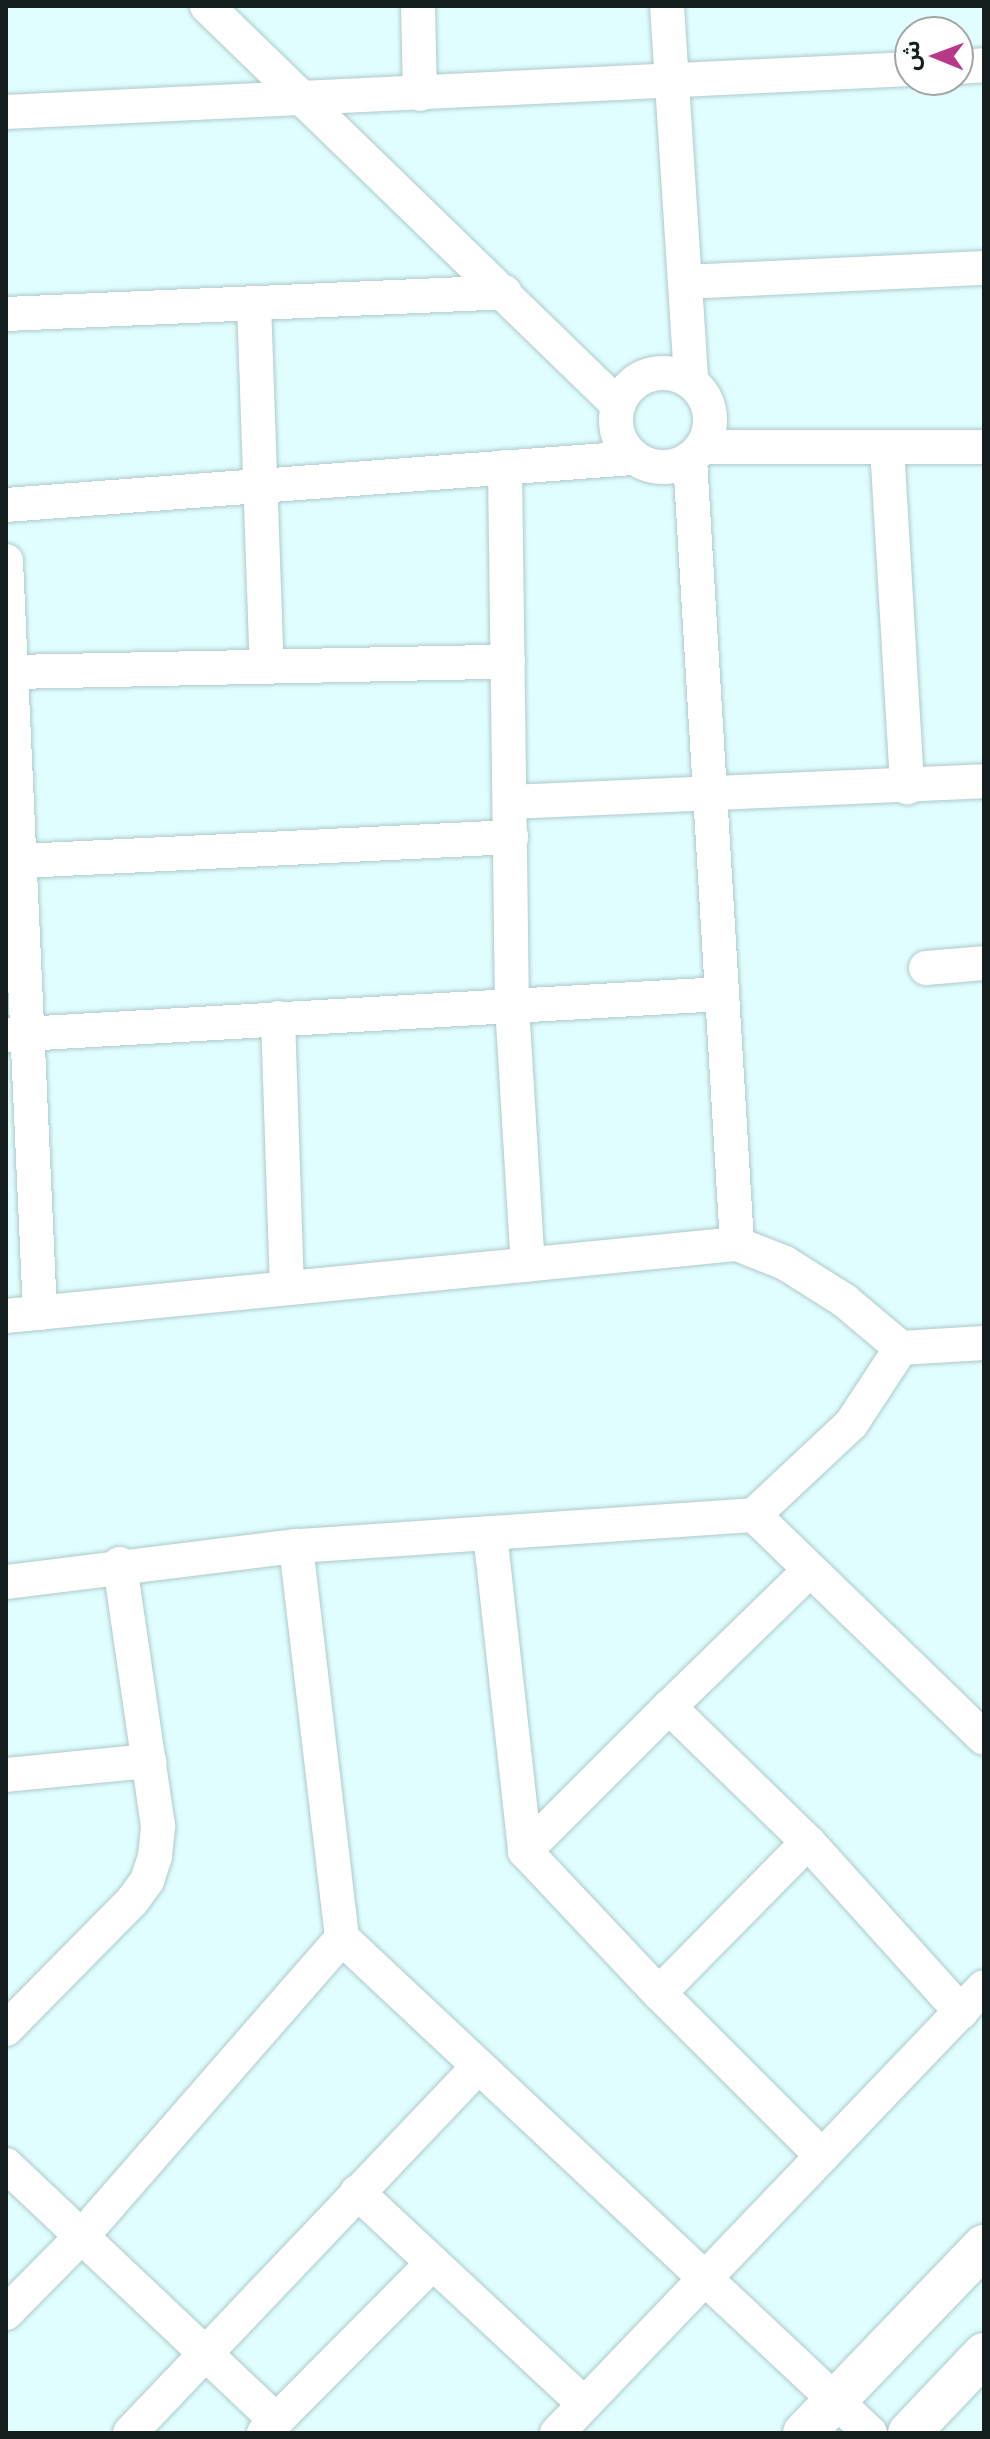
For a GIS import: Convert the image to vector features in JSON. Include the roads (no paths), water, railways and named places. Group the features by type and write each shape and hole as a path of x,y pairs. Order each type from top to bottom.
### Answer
{"street":[{"path":"207,6 617,404"},
{"path":"418,6 420,94"},
{"path":"667,6 691,381"},
{"path":"6,112 672,84 894,70"},
{"path":"685,282 984,268"},
{"path":"6,314 505,292"},
{"path":"254,303 264,485 267,667"},
{"path":"633,458 617,434 617,404 629,385 648,374 671,372 691,381 706,400 710,424 696,453 708,792 737,1244"},
{"path":"887,447 907,787"},
{"path":"6,505 633,458 662,467 696,453 984,447"},
{"path":"505,467 512,1006 528,1265"},
{"path":"6,561 12,672 11,755 22,861 18,1034 40,1313"},
{"path":"12,672 508,662"},
{"path":"510,802 708,792 907,787 984,781"},
{"path":"22,861 511,837"},
{"path":"926,968 984,963"},
{"path":"18,1034 721,994"},
{"path":"278,1018 287,1288"},
{"path":"6,1316 737,1244 797,1270 901,1348 984,1343"},
{"path":"6,1582 120,1564 296,1546 754,1515 851,1424 901,1348"},
{"path":"754,1515 984,1738"},
{"path":"490,1533 525,1851 659,1993 822,2156"},
{"path":"296,1546 342,1938 476,2069 838,2399 870,2433"},
{"path":"6,2029 147,1881 158,1826 120,1564"},
{"path":"525,1851 810,1570"},
{"path":"669,1707 808,1842 961,2012"},
{"path":"6,1775 149,1761"},
{"path":"659,1993 808,1842"},
{"path":"6,2313 82,2236 342,1938"},
{"path":"557,2433 984,1987"},
{"path":"130,2433 476,2069"},
{"path":"6,2165 204,2354 270,2427 433,2263"},
{"path":"357,2192 584,2404"},
{"path":"804,2433 984,2246"},
{"path":"909,2433 984,2354"}]}
